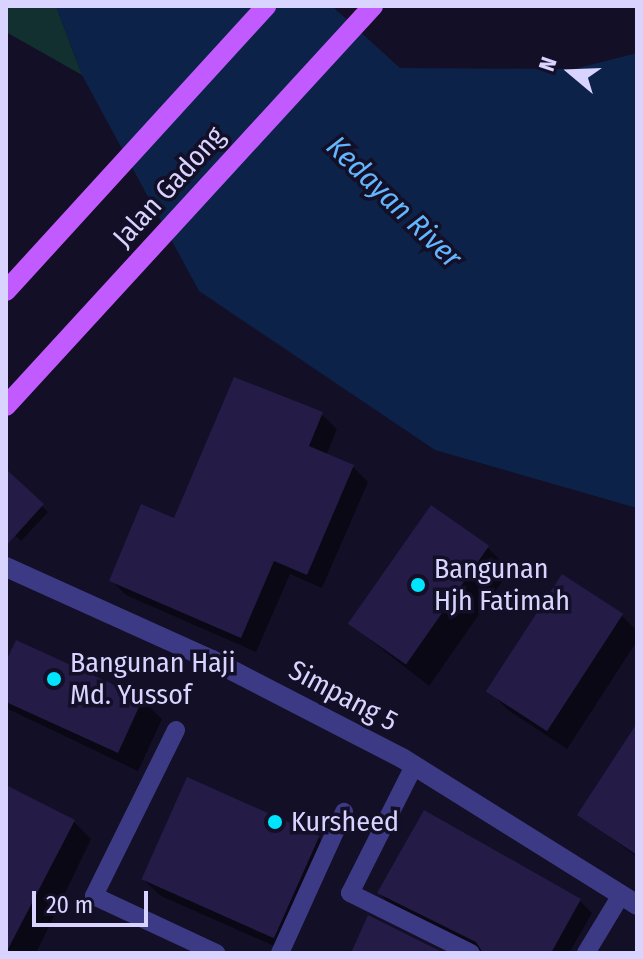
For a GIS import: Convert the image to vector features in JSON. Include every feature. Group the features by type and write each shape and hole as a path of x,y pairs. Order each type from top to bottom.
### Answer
{"main road":[{"name":"Jalan Gadong","path":"6,291 266,6"},
{"name":"Jalan Gadong","path":"6,406 371,8"}],"street":[{"name":"Simpang 5","path":"6,567 212,660 414,766 629,900"}],"lane":[{"path":"176,730 94,896 216,953"},
{"path":"414,766 350,893 471,953"},
{"path":"280,953 344,812"},
{"path":"586,953 629,900"}],"green space":[{"path":"6,6 56,6 82,75 6,32"}],"water":[{"name":"Kedayan River","path":"56,6 332,6 400,68 574,69 637,53 637,508 435,450 199,291 82,75"}],"building":[{"path":"234,377 323,412 309,446 354,465 307,575 274,561 241,638 109,581 141,504 174,518"},
{"path":"6,469 44,504 6,546"},
{"name":"Bangunan Hjh Fatimah","path":"431,505 489,546 406,665 348,624"},
{"path":"562,574 623,614 547,731 486,691"},
{"name":"Bangunan Haji Md. Yussof","path":"16,640 143,698 118,753 6,702 6,661"},
{"path":"637,723 637,855 577,815"},
{"path":"187,777 319,836 274,938 141,879"},
{"path":"6,785 75,820 6,953"},
{"path":"424,810 581,899 551,953 483,953 476,942 377,893"},
{"path":"368,915 444,953 351,953"}],"place":[{"name":"Bangunan Hjh Fatimah","path":"418,585"},
{"name":"Bangunan Haji Md. Yussof","path":"54,679"},
{"name":"Kursheed","path":"275,822"}]}
